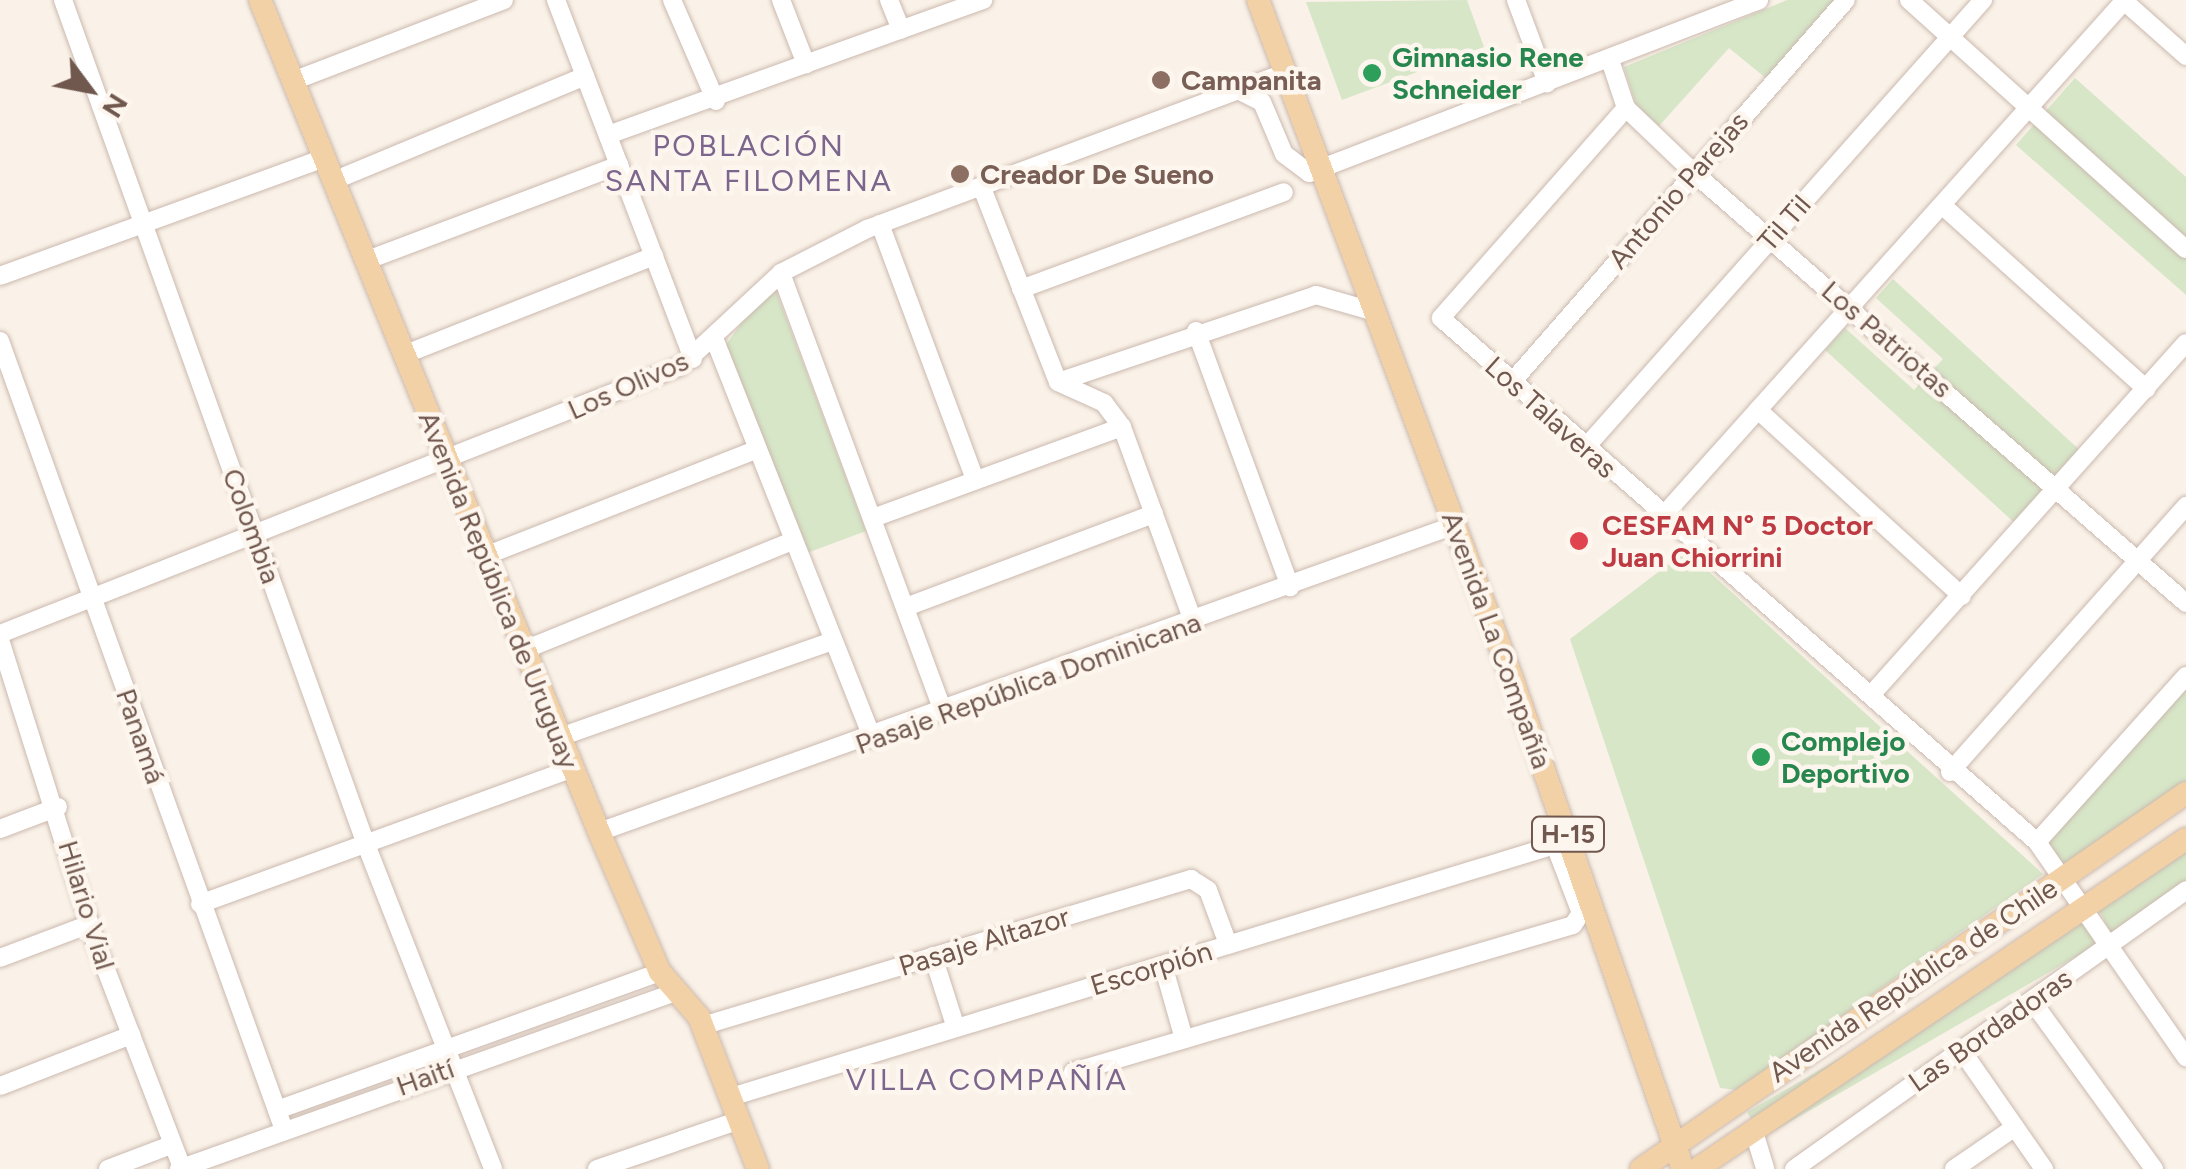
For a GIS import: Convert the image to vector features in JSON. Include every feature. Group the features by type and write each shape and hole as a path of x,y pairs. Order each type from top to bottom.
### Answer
{"main road":[{"name":"Avenida República de Uruguay","path":"260,0 599,832 660,972 702,1026 758,1169"},
{"name":"Avenida La Compañía","path":"1258,0 1455,526 1563,844 1683,1169"},
{"name":"Avenida República de Chile","path":"1641,1169 2186,793"},
{"name":"Avenida República de Chile","path":"1697,1169 2186,838"}],"street":[{"name":"Colombia","path":"63,0 367,847 493,1169"},
{"path":"293,80 504,0"},
{"path":"556,0 692,359"},
{"path":"672,0 716,101"},
{"path":"781,0 806,64"},
{"path":"889,0 901,30"},
{"path":"608,134 716,101 983,0"},
{"path":"1516,0 1547,83"},
{"path":"1238,90 1262,102 1292,164 1321,170 1758,0"},
{"name":"Antonio Parejas","path":"1512,382 1846,0"},
{"path":"1908,0 2186,249"},
{"name":"Til Til","path":"1586,447 1983,0"},
{"path":"1662,517 2124,1 2186,56"},
{"name":"Los Patriotas","path":"1610,60 1626,108 1693,172 1851,306 2186,603"},
{"name":"Los Olivos","path":"0,637 92,596 446,461 692,359 782,273 880,224 1285,73"},
{"path":"333,180 586,76"},
{"name":"Los Talaveras","path":"1626,108 1441,318 1662,517 1871,695 1950,772 2037,842 2086,907 2186,1057"},
{"path":"0,276 324,158"},
{"path":"365,261 619,165"},
{"path":"982,188 1058,382 1104,404 1122,427 1194,624"},
{"path":"1021,290 1284,192"},
{"path":"1942,205 2146,388"},
{"path":"880,224 976,480"},
{"path":"403,355 654,256"},
{"path":"782,273 944,714"},
{"path":"1058,382 1196,331 1316,295 1375,312"},
{"path":"1196,331 1290,587"},
{"path":"714,338 790,542 873,739"},
{"name":"Panamá","path":"0,341 284,1130"},
{"path":"1871,695 2186,343"},
{"path":"1758,410 1962,596"},
{"path":"873,518 1122,427"},
{"path":"485,556 756,450"},
{"path":"1950,772 2186,506"},
{"path":"906,606 1154,514"},
{"name":"Pasaje República Dominicana","path":"599,832 944,714 1455,526"},
{"path":"524,650 790,542"},
{"name":"Hilario Vial","path":"0,637 58,806 90,924 180,1168"},
{"path":"560,737 833,642"},
{"path":"2037,842 2186,676"},
{"path":"0,696 18,689"},
{"path":"200,904 367,847 572,768"},
{"path":"0,830 58,806"},
{"path":"1073,1072 1183,1036 1573,925 1581,914 1563,844"},
{"name":"Escorpión","path":"731,1097 955,1025 1563,844"},
{"name":"Pasaje Altazor","path":"702,1026 1191,879 1208,890 1228,944"},
{"name":"Las Bordadoras","path":"1794,1169 2186,890"},
{"path":"0,958 90,924"},
{"path":"934,956 955,1025"},
{"path":"1163,966 1183,1036"},
{"name":"Haití","path":"180,1168 216,1163 234,1148 660,972"},
{"name":"Haití","path":"277,1110 674,993"},
{"path":"2032,1001 2154,1169"},
{"path":"0,1086 131,1035"},
{"path":"1962,1050 2044,1169"},
{"path":"596,1169 740,1120"},
{"path":"1954,1169 2015,1127"},
{"path":"1754,1132 1765,1169"},
{"path":"108,1169 171,1144"},
{"path":"234,1148 242,1169"}],"green space":[{"name":"Gimnasio Rene Schneider","path":"1467,0 1484,47 1342,100 1306,2"},
{"path":"1787,0 1840,0 1767,79 1729,48 1659,126 1636,105 1624,67"},
{"path":"2075,78 2186,177 2186,295 2016,145"},
{"path":"1893,279 2084,454 2018,526 1825,350 1845,328 1914,390 1943,359 1876,298"},
{"path":"772,280 866,531 807,553 723,349"},
{"name":"Complejo Deportivo","path":"1686,551 2043,874 1737,1090 1720,1088 1570,639"},
{"path":"2186,682 2186,782 2064,866 2045,842"},
{"path":"2186,849 2186,882 2111,934 2099,910"},
{"path":"2083,918 2098,944 1762,1138 1747,1112"}],"place":[{"name":"Gimnasio Rene Schneider","path":"1372,73"},
{"name":"Campanita","path":"1161,80"},
{"name":"Creador De Sueno","path":"960,174"},
{"name":"CESFAM N° 5 Doctor Juan Chiorrini","path":"1579,541"},
{"name":"Complejo Deportivo","path":"1761,757"}],"district":[{"name":"POBLACIÓN SANTA FILOMENA","path":"749,163"},
{"name":"VILLA COMPAÑÍA","path":"987,1080"}]}
